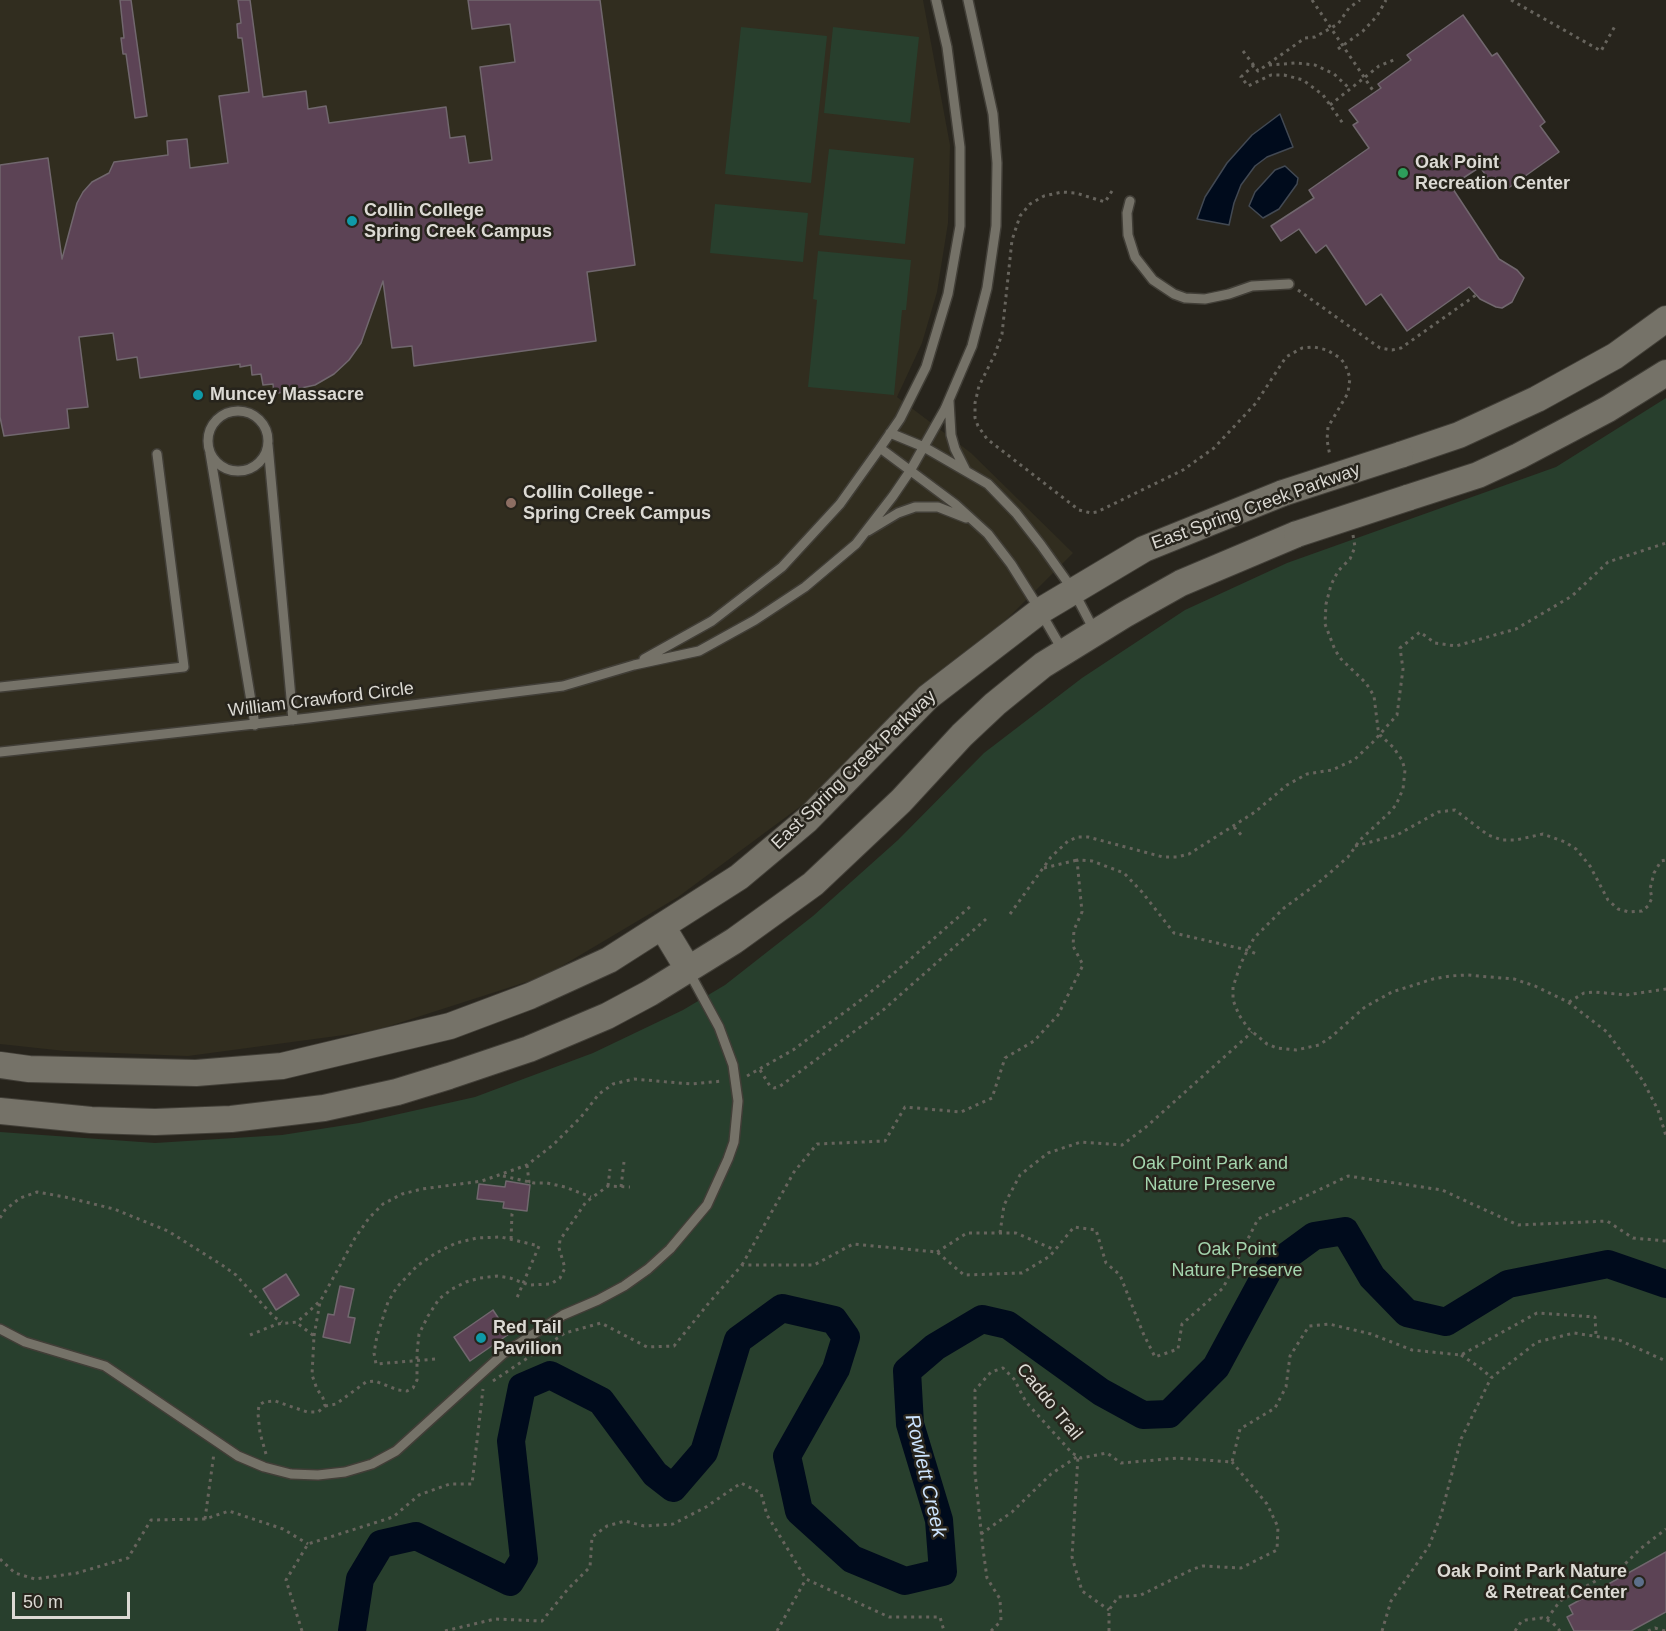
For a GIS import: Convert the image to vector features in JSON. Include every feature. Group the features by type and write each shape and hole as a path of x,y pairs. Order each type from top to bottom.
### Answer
{"main road":[{"name":"East Spring Creek Parkway","path":"0,1065 29,1069 196,1073 282,1066 450,1026 530,996 609,960 739,877 807,820 928,697 1040,611 1072,590 1144,549 1283,493 1459,435 1537,399 1615,356 1666,319"},
{"path":"0,1111 91,1120 155,1122 231,1119 324,1108 397,1092 529,1049 607,1016 734,941 813,884 901,801 962,735 995,704 1043,665 1095,633 1180,583 1297,534 1478,475 1608,409 1666,373"},
{"path":"662,926 688,969"}],"lane":[{"name":"William Crawford Circle","path":"634,665 712,621 782,567 840,504 900,419 926,367 948,294 960,226 960,147 947,47 936,0"},
{"name":"William Crawford Circle","path":"3,753 563,686 634,665 699,651 755,620 805,586 856,544 910,471 949,399 972,346 987,288 996,226 997,163 993,114 968,0"},
{"path":"1130,201 1126,223 1135,257 1153,280 1174,294 1185,298 1205,299 1260,284 1289,284"},
{"path":"949,399 951,435 966,471"},
{"path":"255,724 208,435 219,418 227,413 238,411 257,418 264,426 267,435 293,720"},
{"path":"890,433 924,447 988,484 1016,513 1072,590 1095,633"},
{"path":"210,453 224,468 243,471 260,462 268,445"},
{"path":"880,448 955,504 988,534 1011,564 1064,653"},
{"path":"0,687 184,667 157,454"},
{"path":"864,534 898,513 915,507 938,507 972,519"},
{"path":"0,1329 25,1342 105,1366 238,1456 264,1467 291,1474 327,1474 345,1472 372,1464 396,1450 502,1354 562,1314 598,1300 624,1286 648,1269 670,1249 707,1205 728,1159 737,1124 738,1101 733,1065 722,1036 688,969"}],"path":[{"path":"1312,0 1374,92"},
{"path":"1243,51 1258,71 1305,38 1316,37 1338,24 1349,8 1360,0"},
{"path":"1338,49 1363,31 1377,16 1386,0"},
{"path":"1511,0 1601,51 1615,26"},
{"path":"1330,105 1379,66 1396,59"},
{"path":"1268,65 1296,63 1316,65 1334,74 1350,89"},
{"path":"1254,65 1241,77 1248,86 1271,75 1294,77 1317,89 1344,125"},
{"path":"1112,191 1106,202 1062,192 1044,195 1030,204 1020,216 1012,240 1002,334 979,386 975,403 975,418 987,440 1079,510 1097,512 1183,470 1214,448 1256,403 1287,357 1297,350 1314,348 1327,350 1340,358 1350,378 1348,393 1328,427 1327,440 1330,453"},
{"path":"1289,284 1380,348 1392,350 1401,348 1476,295"},
{"path":"1354,539 1353,553 1338,571 1331,585 1326,604 1325,624 1341,659 1362,678 1374,696 1380,735 1393,747 1402,760 1405,770 1403,789 1396,805 1354,847 1348,857 1284,908 1262,929 1247,950 1236,976 1233,1000 1239,1016 1257,1038 1277,1048 1296,1050 1319,1045 1379,998 1411,986 1450,976 1477,975 1514,979 1536,986 1568,1002 1607,1032 1635,1067 1655,1104 1666,1136"},
{"path":"1010,914 1059,848 1068,841 1078,837 1099,839 1149,854 1177,857 1190,854 1255,812 1287,785 1307,774 1332,770 1354,760 1397,715 1403,669 1400,648 1420,632 1435,643 1456,646 1516,629 1572,596 1608,562 1666,543"},
{"path":"1354,847 1397,835 1438,812 1455,810 1488,835 1502,840 1516,840 1543,834 1565,842 1576,849 1590,866 1608,900 1618,909 1629,912 1642,911 1648,906 1652,898 1650,889 1654,873 1661,861 1666,860"},
{"path":"1234,826 1243,837"},
{"path":"1043,869 1077,860 1092,861 1124,873 1174,933 1247,950 1259,955"},
{"path":"493,1382 564,1333 601,1323 647,1347 674,1346 742,1265 794,1172 817,1144 885,1141 905,1107 961,1112 992,1098 1005,1058 1034,1041 1058,1015 1083,965 1073,946 1074,930 1082,912 1077,860"},
{"path":"760,1070 770,1086 780,1087 882,1011 986,919"},
{"path":"1568,1002 1584,993 1626,995 1666,989"},
{"path":"1000,1233 1005,1205 1020,1175 1048,1153 1081,1142 1122,1145 1146,1127 1252,1032"},
{"path":"621,1187 624,1162"},
{"path":"526,1165 528,1183"},
{"path":"608,1186 610,1169"},
{"path":"325,1406 312,1375 314,1336 321,1300 355,1238 369,1218 383,1204 402,1194 422,1189 474,1182 501,1175 528,1183 566,1187 591,1197"},
{"path":"742,1265 814,1265 853,1244 937,1252 964,1275 1022,1272 1050,1256 1074,1227 1096,1230 1106,1263 1120,1275 1155,1357 1178,1349 1182,1324 1223,1288 1258,1219 1348,1176 1442,1190 1518,1225 1607,1221 1633,1238 1666,1241"},
{"path":"264,1467 266,1450 260,1433 260,1406 264,1402 275,1401 306,1413 318,1412 325,1406 336,1404 366,1382 375,1381 398,1390 406,1391 413,1388 417,1380 419,1334 439,1299 466,1282 497,1276 540,1286 551,1284 560,1278 565,1268 559,1248 560,1240 591,1197 608,1186 630,1187"},
{"path":"0,1218 5,1210 20,1198 37,1192 93,1203 142,1220 168,1231 236,1275 274,1317 284,1323"},
{"path":"511,1239 514,1210"},
{"path":"937,1252 967,1233 1016,1233 1055,1250"},
{"path":"435,1359 376,1364 374,1353 377,1336 388,1302 397,1287 417,1266 456,1243 477,1238 511,1239 539,1246 516,1300"},
{"path":"250,1335 277,1324 297,1322 321,1300"},
{"path":"1461,1355 1537,1313 1595,1317 1596,1335"},
{"path":"297,1322 314,1336"},
{"path":"1109,1631 1108,1610 1118,1597 1141,1595 1203,1566 1240,1568 1277,1550 1278,1527 1267,1504 1232,1462 1240,1429 1275,1408 1286,1387 1290,1356 1309,1326 1329,1324 1371,1334 1412,1350 1461,1355 1491,1377"},
{"path":"1382,1631 1391,1601 1430,1546 1441,1515 1461,1439 1491,1377 1537,1342 1574,1333 1619,1340 1666,1361"},
{"name":"Caddo Trail","path":"991,1631 1001,1621 1000,1599 987,1578 981,1534 975,1473 975,1390 991,1372 1003,1368 1014,1379 1026,1402 1072,1453 1081,1458 1107,1454 1121,1463 1178,1458 1232,1462"},
{"path":"302,1631 286,1580 308,1544 393,1517 419,1495 450,1484 472,1484 483,1388"},
{"path":"205,1519 215,1441"},
{"path":"1078,1456 1072,1557 1082,1591 1108,1610"},
{"path":"981,1534 1012,1512 1051,1474 1078,1456"},
{"path":"445,1631 495,1619 543,1621 568,1589 590,1567 592,1537 607,1526 625,1521 644,1526 673,1524 706,1508 741,1484 761,1493 767,1515 806,1580 890,1617 940,1617 944,1631"},
{"path":"0,1559 15,1573 35,1579 77,1573 128,1558 151,1520 205,1519 229,1511 283,1529 308,1544"},
{"path":"1547,1619 1560,1601 1624,1565 1666,1529"},
{"path":"777,1631 806,1580"},
{"path":"1515,1631 1521,1622 1542,1618 1547,1619 1560,1631"},
{"path":"1648,1631 1655,1629 1665,1631"}],"shaded area":[{"name":"Collin College - Spring Creek Campus","path":"0,0 923,0 950,145 948,223 937,292 922,343 897,397 971,453 1073,553 1010,616 809,800 678,897 545,976 374,1031 188,1056 65,1051 0,1044"}],"green space":[{"path":"741,27 827,36 811,183 725,174"},
{"path":"833,27 919,37 910,123 824,113"},
{"path":"829,149 914,158 905,244 819,235"},
{"path":"715,204 808,213 803,262 710,253"},
{"path":"818,251 911,260 906,310 902,310 894,395 808,387 817,300 813,299"},
{"name":"Oak Point Park and Nature Preserve","path":"1666,398 1666,1631 0,1631 0,1132 155,1143 282,1135 359,1123 475,1097 593,1053 683,1010 725,985 813,916 898,840 984,753 1082,678 1185,610 1287,563 1556,467"}],"water":[{"path":"1280,114 1293,147 1267,157 1255,166 1241,185 1229,225 1197,219 1205,197 1227,163 1252,135"},
{"path":"1285,166 1298,178 1297,184 1279,209 1263,218 1249,206 1255,192 1275,170"}],"building":[{"path":"120,0 131,0 147,116 135,118 126,54 123,54 121,38 124,38"},
{"name":"Collin College Spring Creek Campus","path":"238,0 250,0 263,97 306,91 308,109 326,106 329,123 446,107 450,138 465,136 469,163 492,160 480,67 515,62 510,24 472,29 468,0 600,0 635,265 587,272 596,341 414,366 412,346 392,348 383,281 361,343 349,360 334,374 315,385 274,394 273,384 263,385 261,374 252,375 251,365 240,367 240,364 140,378 137,357 117,360 113,333 79,337 88,407 67,409 69,428 4,436 0,417 0,165 48,158 62,259 77,203 92,182 109,173 114,162 168,155 167,141 187,139 190,168 228,163 219,96 249,92 242,38 238,38 237,24 241,23"},
{"name":"Oak Point Recreation Center","path":"1463,15 1492,56 1497,53 1545,122 1540,126 1559,152 1507,189 1500,179 1492,184 1480,167 1451,186 1499,259 1517,270 1524,278 1512,302 1502,308 1496,307 1480,299 1469,287 1407,331 1381,294 1366,305 1326,245 1316,253 1299,229 1281,241 1271,226 1314,198 1309,190 1369,148 1353,125 1358,122 1349,110 1381,88 1378,84 1411,60 1407,55"},
{"path":"506,1181 530,1185 527,1211 503,1208 504,1202 477,1199 479,1184 505,1187"},
{"path":"286,1274 299,1295 276,1310 263,1289"},
{"path":"340,1286 354,1289 348,1317 355,1318 350,1343 323,1337 328,1314 334,1315"},
{"path":"493,1310 509,1334 470,1361 454,1337"},
{"name":"Oak Point Park Nature & Retreat Center","path":"1666,1552 1666,1612 1631,1631 1574,1631 1567,1617 1573,1614 1569,1606"}],"waterway":[{"name":"Rowlett Creek","path":"352,1631 360,1579 381,1544 416,1536 510,1582 524,1559 511,1441 522,1387 550,1375 601,1401 655,1474 673,1488 704,1452 738,1340 782,1308 834,1320 846,1337 836,1369 787,1456 799,1511 852,1559 905,1581 943,1572 939,1520 910,1424 907,1371 935,1347 982,1319 1008,1325 1101,1392 1143,1415 1169,1414 1216,1367 1269,1269 1314,1236 1345,1231 1372,1277 1407,1313 1446,1322 1508,1284 1608,1264 1666,1284"}],"place":[{"name":"Oak Point Recreation Center","path":"1403,173"},
{"name":"Collin College Spring Creek Campus","path":"352,221"},
{"name":"Muncey Massacre","path":"198,395"},
{"name":"Collin College - Spring Creek Campus","path":"511,503"},
{"name":"Red Tail Pavilion","path":"481,1338"},
{"name":"Oak Point Park Nature & Retreat Center","path":"1639,1582"}],"park label":[{"name":"Oak Point Nature Preserve","path":"1237,1260"}]}
